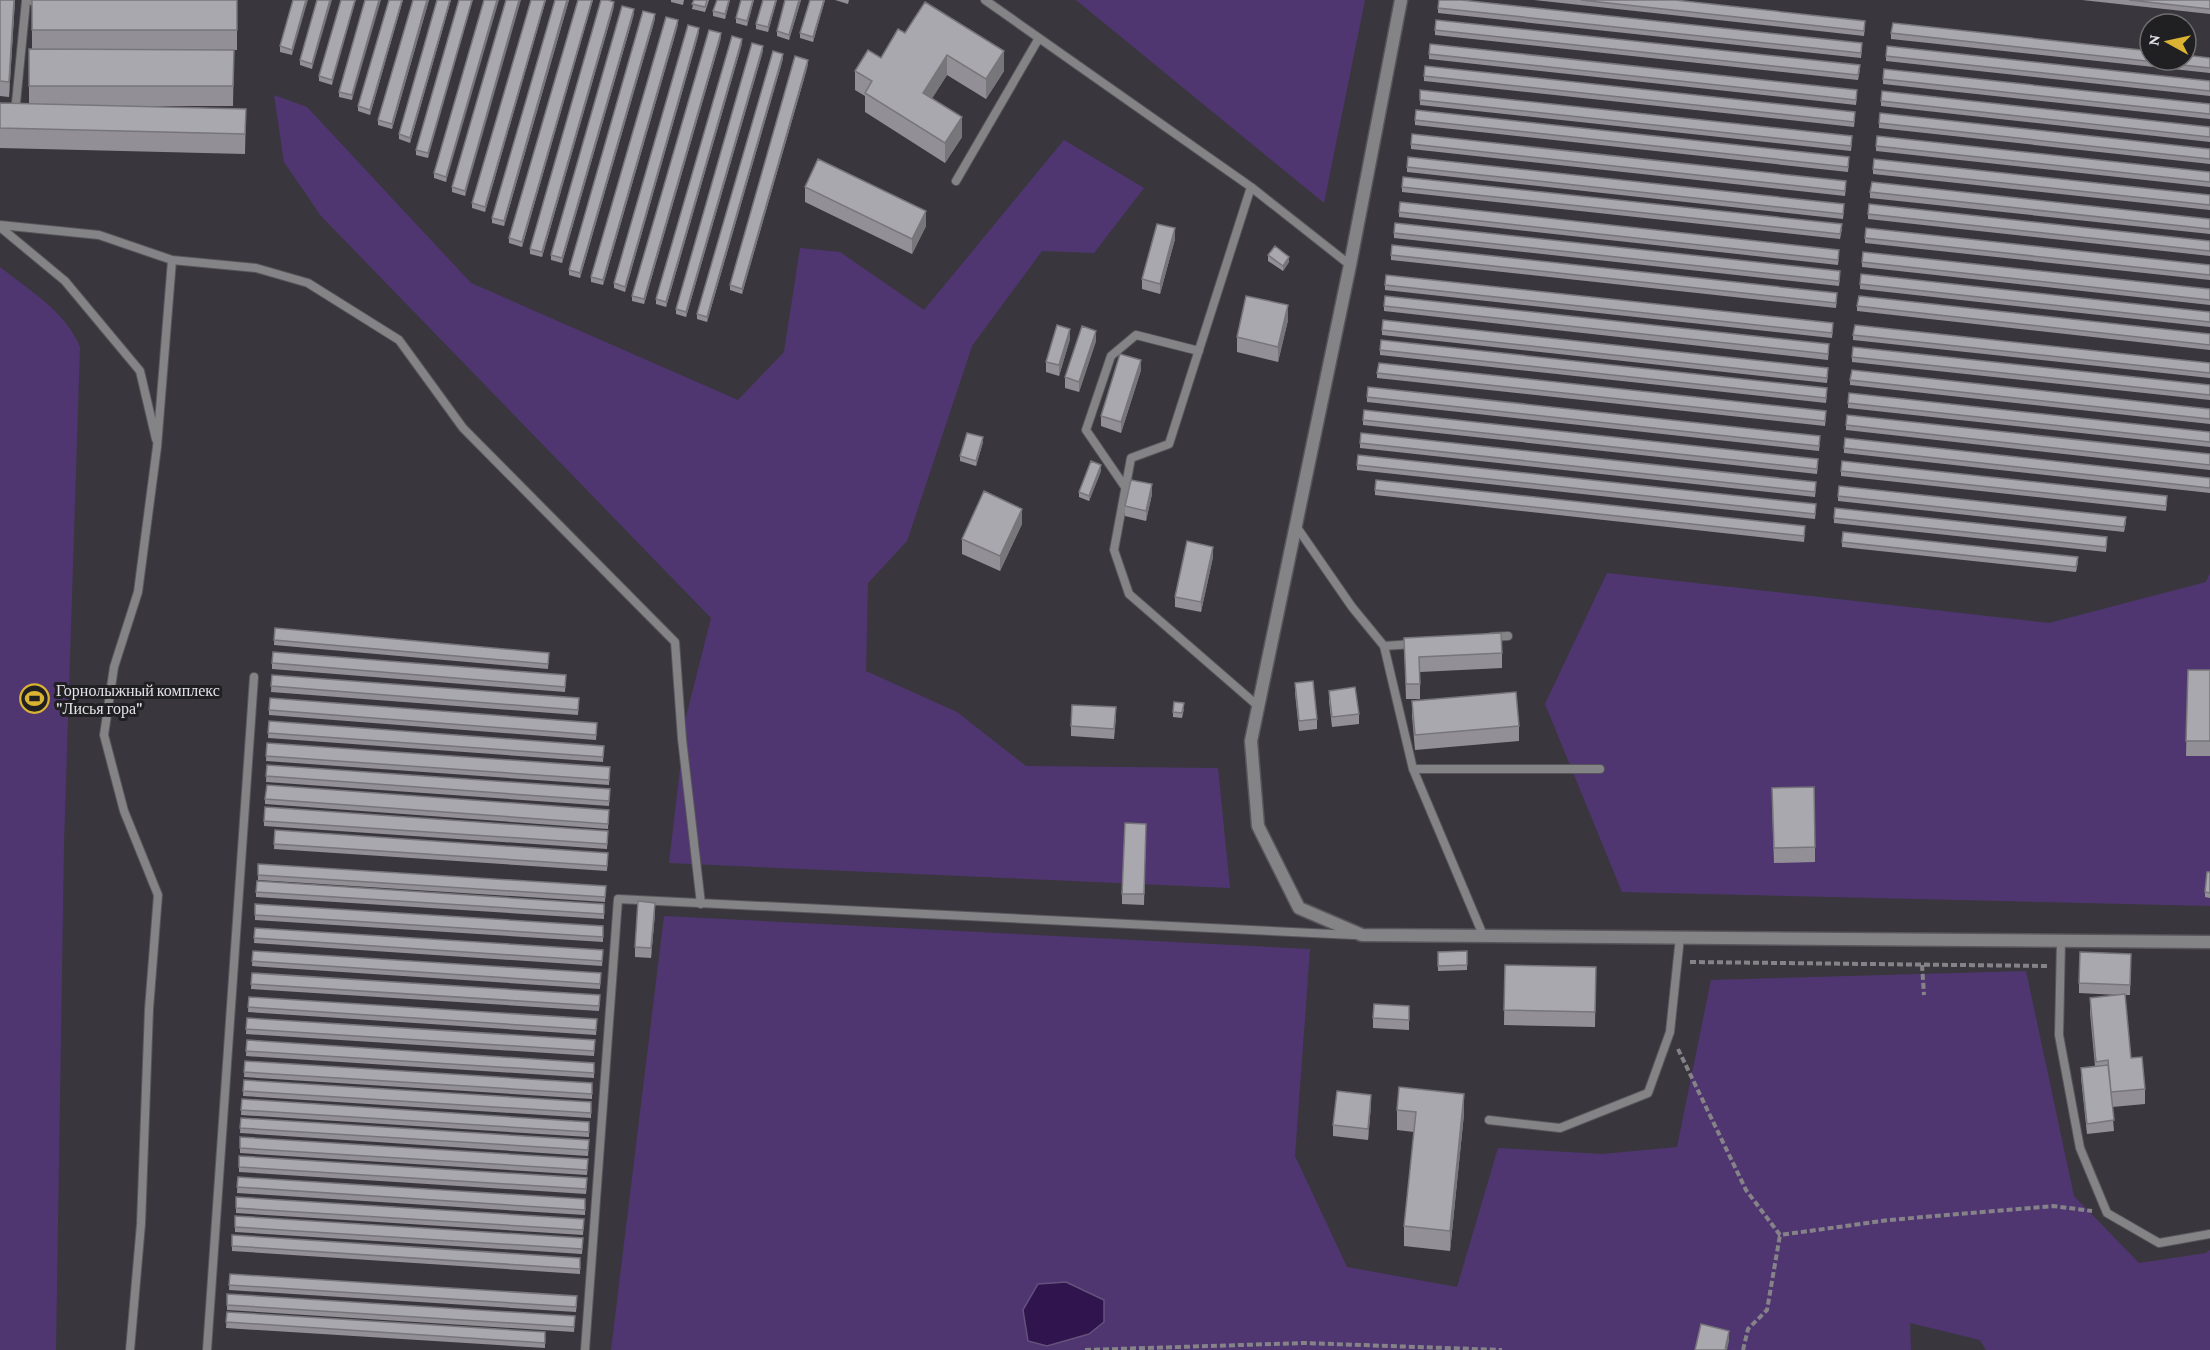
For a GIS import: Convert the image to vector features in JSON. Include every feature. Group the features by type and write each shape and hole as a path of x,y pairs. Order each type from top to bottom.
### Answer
{"street":[{"path":"1401,0 1350,265 1251,741 1258,826 1299,908 1362,935 2210,942"}],"lane":[{"path":"0,114 15,113 26,1 58,0"},
{"path":"985,0 1251,187 1350,265"},
{"path":"956,181 1039,38"},
{"path":"1251,187 1169,444 1131,458 1114,550 1129,594 1258,706"},
{"path":"0,226 99,235 172,260 256,268 308,283 399,340 462,428 675,642 682,739 701,904"},
{"path":"0,226 65,282 140,371 157,447"},
{"path":"130,1350 141,1224 149,1009 158,895 124,811 104,735 114,667 138,592 157,447 172,260"},
{"path":"1125,487 1086,430 1111,356 1136,335 1199,351"},
{"path":"1296,526 1352,607 1384,646 1413,769 1483,935"},
{"path":"1486,638 1509,636"},
{"path":"1384,646 1418,643"},
{"path":"207,1350 254,677"},
{"path":"1413,769 1600,769"},
{"path":"585,1350 618,899 1362,935"},
{"path":"1489,1120 1560,1128 1648,1093 1670,1032 1680,937"},
{"path":"2061,941 2060,1035 2080,1148 2107,1213 2158,1243 2210,1234"}],"path":[{"path":"1677,962 2061,966"},
{"path":"1922,965 1924,995"},
{"path":"1670,1032 1746,1190 1780,1235 1767,1310 1748,1329 1743,1350"},
{"path":"1780,1235 1889,1220 2053,1206 2107,1213"},
{"path":"1085,1350 1304,1343 1502,1350"}],"shaded area":[{"path":"1076,0 1365,0 1324,203"},
{"path":"274,95 307,107 471,283 738,400 784,352 800,248 840,252 924,310 1064,140 1144,188 1094,253 1042,251 972,346 907,541 868,583 866,671 957,712 1026,766 1218,768 1230,888 669,863 686,717 711,618 321,216 284,162"},
{"name":"Горнолыжный комплекс \"Лисья гора\"","path":"0,267 56,312 74,334 80,347 64,843 56,1350 0,1350"},
{"path":"1607,573 2049,623 2206,582 2210,573 2210,906 1622,892 1545,704"},
{"path":"664,916 1310,949 1295,1156 1347,1267 1457,1287 1498,1148 1602,1154 1677,1147 1711,980 2026,971 2074,1196 2139,1263 2206,1253 2210,1250 2210,1350 1986,1350 1980,1340 1910,1323 1911,1350 611,1350"},
{"path":"1066,1282 1104,1300 1104,1322 1089,1334 1047,1346 1028,1341 1023,1310 1038,1284"}],"building":[{"path":"0,0 14,0 9,82 0,81"},
{"path":"32,0 237,0 237,30 32,30"},
{"path":"293,0 306,0 292,50 280,46"},
{"path":"317,0 330,0 312,64 300,60"},
{"path":"341,0 355,0 332,80 319,76"},
{"path":"365,0 379,0 352,95 339,92"},
{"path":"389,0 402,0 370,110 358,106"},
{"path":"413,0 427,0 392,124 378,120"},
{"path":"437,0 450,0 410,138 399,134"},
{"path":"459,0 472,0 428,153 416,150"},
{"path":"484,0 497,0 446,177 434,173"},
{"path":"506,0 519,0 465,191 452,187"},
{"path":"531,0 545,0 485,207 472,203"},
{"path":"555,0 567,0 504,221 492,218"},
{"path":"578,0 592,0 522,242 509,238"},
{"path":"601,0 614,2 542,252 530,249"},
{"path":"694,0 707,0 705,7 692,4"},
{"path":"717,0 729,0 725,14 713,11"},
{"path":"741,0 753,0 747,21 736,18"},
{"path":"763,0 776,0 768,27 756,24"},
{"path":"785,0 799,0 789,35 777,31"},
{"path":"810,0 824,0 813,37 800,33"},
{"path":"1439,0 1461,0 1862,43 1861,53 1438,8"},
{"path":"1581,0 1675,0 1865,21 1864,31"},
{"path":"2129,0 2210,0 2210,9"},
{"path":"925,2 1004,51 986,79 947,55 923,93 962,117 945,143 865,93 872,81 855,71 868,50 881,58 898,29 905,33"},
{"path":"622,6 634,9 562,258 551,255"},
{"path":"643,11 655,14 580,273 569,270"},
{"path":"666,17 678,20 603,280 591,277"},
{"path":"1436,20 1860,65 1858,75 1435,30"},
{"path":"1893,23 2138,50 2138,60 1891,33"},
{"path":"688,25 699,28 625,287 614,283"},
{"path":"709,30 721,33 644,299 632,296"},
{"path":"732,36 742,39 666,302 656,299"},
{"path":"752,43 763,46 686,312 676,309"},
{"path":"1430,44 1857,90 1856,100 1429,54"},
{"path":"1887,46 2210,81 2210,91 1886,56"},
{"path":"29,49 234,50 233,86 29,86"},
{"path":"773,51 783,54 707,317 697,314"},
{"path":"795,56 808,60 742,289 730,285"},
{"path":"2198,56 2210,58 2210,68 2198,67"},
{"path":"1425,66 1855,112 1854,122 1424,76"},
{"path":"1884,69 2210,104 2210,114 1883,79"},
{"path":"1420,90 1852,136 1851,146 1420,100"},
{"path":"1882,91 2210,127 2210,137 1881,101"},
{"path":"0,103 246,109 245,134 0,128"},
{"path":"1416,110 1849,157 1848,167 1415,120"},
{"path":"1880,113 2210,149 2210,159 1879,123"},
{"path":"1412,134 1846,181 1845,191 1411,144"},
{"path":"1877,136 2210,172 2210,182 1876,146"},
{"path":"1408,157 1844,204 1843,214 1407,167"},
{"path":"818,159 926,211 912,239 805,187"},
{"path":"1874,159 2210,195 2210,205 1873,169"},
{"path":"1403,177 1842,224 1840,234 1402,187"},
{"path":"1872,182 2210,219 2210,229 1870,192"},
{"path":"1400,202 1839,250 1838,260 1399,212"},
{"path":"1869,204 2210,241 2210,251 1868,214"},
{"path":"1395,223 1840,271 1839,281 1394,233"},
{"path":"1157,224 1175,228 1160,284 1142,279"},
{"path":"1866,228 2210,265 2210,275 1865,238"},
{"path":"1392,245 1837,293 1836,303 1391,255"},
{"path":"1275,246 1289,257 1283,266 1268,255"},
{"path":"1863,252 2210,289 2210,300 1862,262"},
{"path":"1861,274 2210,312 2210,322 1860,284"},
{"path":"1386,275 1833,323 1832,333 1385,285"},
{"path":"1246,296 1288,305 1278,347 1237,337"},
{"path":"1385,296 1829,344 1828,354 1384,306"},
{"path":"1859,296 2210,334 2210,345 1857,306"},
{"path":"1383,320 1828,368 1827,378 1382,330"},
{"path":"1057,325 1070,329 1059,365 1046,362"},
{"path":"1855,325 2210,363 2210,373 1853,335"},
{"path":"1082,326 1096,331 1079,382 1065,377"},
{"path":"1381,340 1827,388 1826,398 1380,350"},
{"path":"1853,347 2210,385 2210,395 1852,357"},
{"path":"1120,354 1141,360 1121,422 1101,416"},
{"path":"1379,363 1826,411 1825,421 1377,373"},
{"path":"1852,370 2210,409 2210,419 1850,380"},
{"path":"1368,387 1820,436 1819,446 1367,397"},
{"path":"1849,393 2210,432 2210,442 1848,403"},
{"path":"1364,410 1818,459 1817,469 1363,420"},
{"path":"1847,415 2210,454 2210,465 1846,425"},
{"path":"967,433 983,437 976,461 960,456"},
{"path":"1361,433 1816,482 1815,492 1360,443"},
{"path":"1845,438 2210,478 2210,488 1844,448"},
{"path":"1358,455 1816,504 1815,514 1357,465"},
{"path":"1091,461 1101,465 1089,496 1079,492"},
{"path":"1842,461 2167,496 2166,506 1841,471"},
{"path":"1131,480 1152,484 1146,511 1125,506"},
{"path":"1376,480 1805,526 1804,536 1375,490"},
{"path":"1839,486 2126,517 2124,527 1838,496"},
{"path":"984,491 1022,509 1000,556 962,539"},
{"path":"1835,508 2107,537 2106,547 1834,518"},
{"path":"1843,532 2078,557 2076,567 1842,542"},
{"path":"1187,541 1213,547 1201,602 1175,597"},
{"path":"275,628 549,653 548,664 274,640"},
{"path":"1501,633 1502,653 1419,657 1420,684 1406,684 1404,638"},
{"path":"273,652 566,675 565,687 272,663"},
{"path":"2188,670 2210,670 2210,741 2186,741"},
{"path":"272,675 579,698 578,710 271,686"},
{"path":"1313,681 1317,719 1299,721 1295,683"},
{"path":"1355,687 1359,714 1332,717 1329,691"},
{"path":"1516,692 1519,726 1415,735 1412,701"},
{"path":"270,698 597,723 596,735 269,710"},
{"path":"1174,702 1184,703 1182,713 1173,712"},
{"path":"1072,705 1116,707 1114,729 1071,726"},
{"path":"269,721 604,746 603,757 268,733"},
{"path":"267,743 610,767 609,780 266,756"},
{"path":"267,765 610,789 609,801 266,776"},
{"path":"267,785 609,810 608,824 265,799"},
{"path":"1814,787 1815,847 1774,848 1772,788"},
{"path":"265,807 608,831 607,844 264,821"},
{"path":"1125,823 1146,824 1144,894 1122,894"},
{"path":"275,830 608,853 607,866 274,844"},
{"path":"258,864 606,886 605,897 258,875"},
{"path":"2207,872 2210,872 2210,893 2205,892"},
{"path":"257,881 604,904 604,914 256,892"},
{"path":"638,901 655,903 651,948 635,947"},
{"path":"255,904 603,926 603,937 255,915"},
{"path":"255,928 603,950 602,961 254,938"},
{"path":"253,951 601,973 600,984 252,961"},
{"path":"1467,951 1467,965 1438,966 1438,952"},
{"path":"2080,952 2131,954 2130,985 2079,983"},
{"path":"1505,965 1596,967 1595,1012 1504,1010"},
{"path":"252,973 600,995 599,1006 251,984"},
{"path":"2125,994 2131,1058 2142,1057 2145,1089 2111,1092 2108,1060 2096,1062 2090,998"},
{"path":"249,997 597,1019 596,1030 248,1007"},
{"path":"1374,1004 1409,1006 1409,1020 1373,1018"},
{"path":"247,1018 595,1040 594,1051 246,1029"},
{"path":"247,1040 594,1063 594,1073 246,1051"},
{"path":"245,1061 592,1083 592,1094 244,1072"},
{"path":"2108,1065 2114,1120 2087,1124 2081,1068"},
{"path":"244,1080 591,1102 591,1113 243,1091"},
{"path":"1399,1087 1464,1094 1450,1231 1404,1226 1416,1112 1397,1110"},
{"path":"1337,1091 1371,1095 1368,1129 1333,1125"},
{"path":"242,1099 589,1122 589,1132 241,1110"},
{"path":"241,1118 589,1140 588,1150 240,1128"},
{"path":"240,1137 588,1159 587,1170 240,1148"},
{"path":"239,1156 587,1178 586,1189 239,1167"},
{"path":"238,1177 585,1199 585,1210 237,1187"},
{"path":"236,1197 584,1219 583,1230 236,1208"},
{"path":"235,1216 583,1238 582,1249 235,1227"},
{"path":"232,1235 580,1258 580,1269 232,1246"},
{"path":"230,1274 577,1296 576,1307 229,1285"},
{"path":"227,1294 575,1316 574,1327 227,1305"},
{"path":"227,1312 545,1332 545,1343 226,1322"},
{"path":"1701,1324 1729,1331 1725,1350 1695,1350"}],"place":[{"name":"Горнолыжный комплекс \"Лисья гора\"","path":"35,699"}]}
